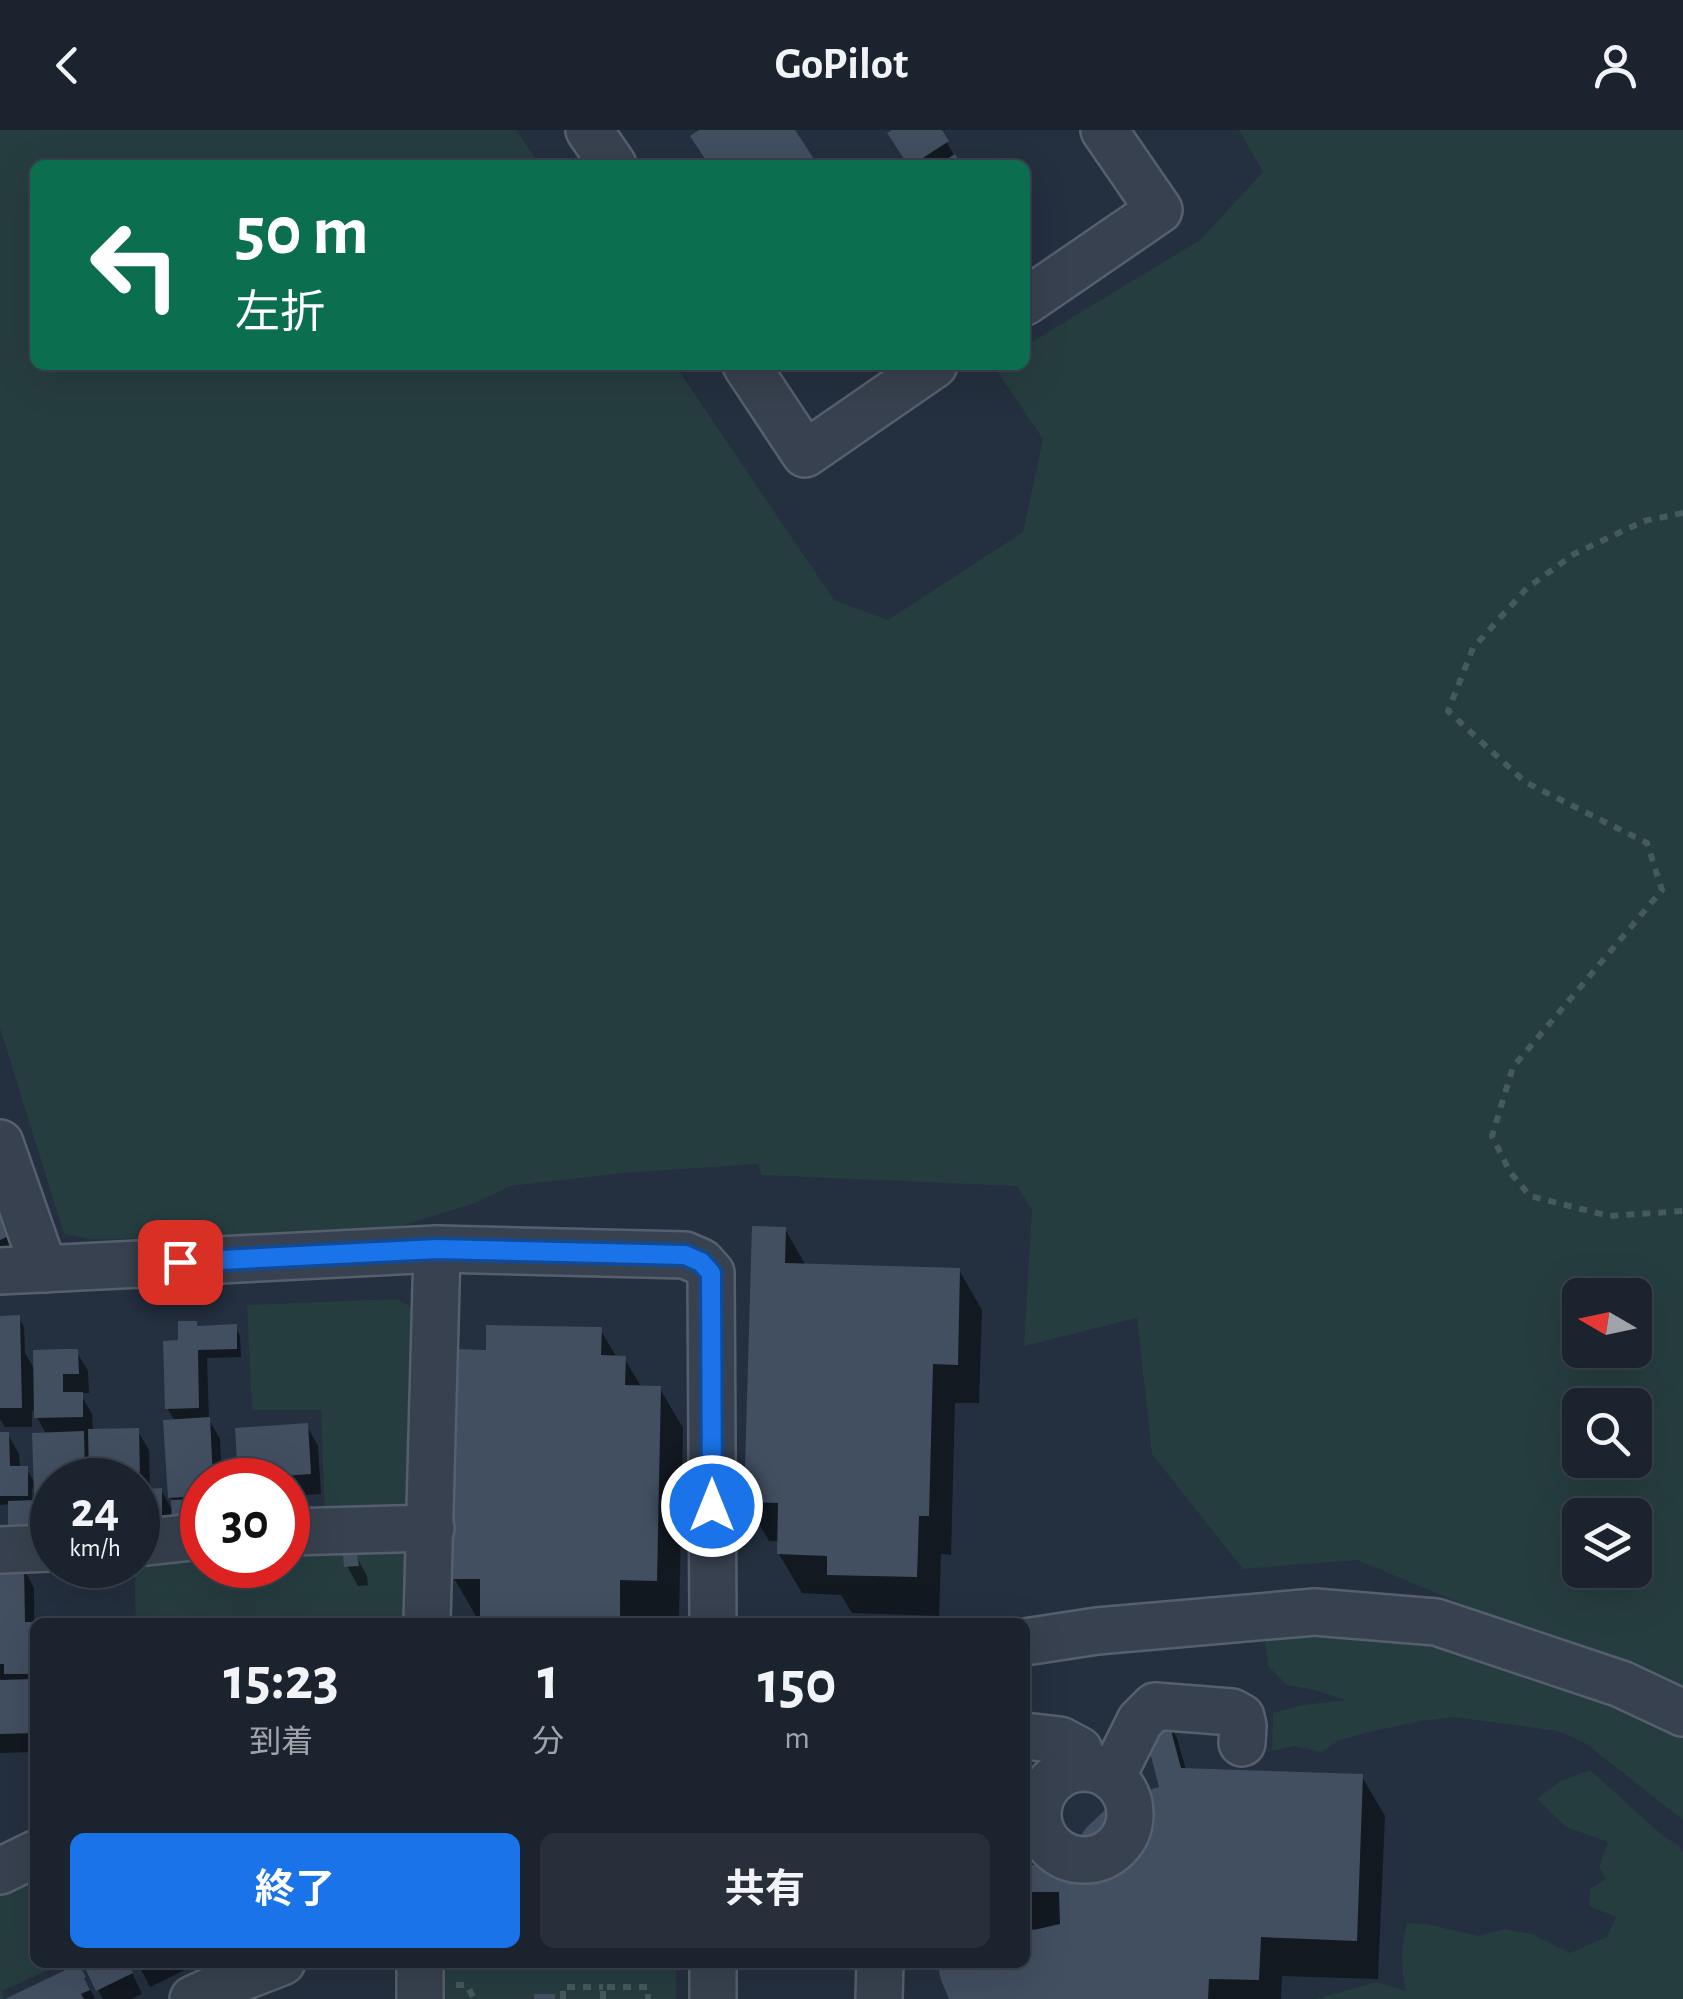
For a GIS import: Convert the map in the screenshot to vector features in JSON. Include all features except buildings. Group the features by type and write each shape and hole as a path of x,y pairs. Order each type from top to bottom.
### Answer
{"street":[{"path":"589,130 609,160"},
{"path":"1030,299 1158,210 1104,130"},
{"path":"749,370 805,454 927,370"},
{"path":"0,1143 44,1269"},
{"path":"427,1618 437,1249"},
{"path":"0,1272 437,1249 685,1255 701,1262 711,1273 713,1618"},
{"path":"310,1531 431,1528"},
{"path":"0,1550 30,1549"},
{"path":"1030,1641 1097,1631 1315,1612 1436,1622 1621,1684 1683,1713"},
{"path":"1097,1772 1155,1706 1232,1712 1241,1716 1242,1743"},
{"path":"1030,1737 1060,1740 1079,1750 1097,1772 1123,1788 1129,1803 1126,1834 1116,1848 1087,1860 1071,1858 1035,1839 1038,1808 1043,1793 1066,1771 1097,1772"},
{"path":"0,1871 30,1856"},
{"path":"193,1999 266,1968"},
{"path":"420,1968 420,1999"},
{"path":"713,1968 713,1999"},
{"path":"879,1999 880,1968"}],"path":[{"path":"1683,512 1644,521 1574,554 1527,588 1473,648 1448,711 1525,782 1648,843 1662,890 1513,1067 1492,1136 1510,1172 1530,1196 1609,1216 1683,1211"},
{"path":"563,1999 563,1987 648,1987 648,1999"},
{"path":"603,1987 603,1999"}],"green space":[{"path":"0,130 516,130 537,160 30,160 30,370 678,370 834,600 888,620 1023,532 1043,439 996,370 1030,370 1030,343 1200,240 1263,172 1239,130 1683,130 1683,1696 1357,1560 1243,1569 1152,1454 1137,1318 1024,1346 1032,1210 1017,1186 762,1175 758,1164 622,1173 511,1186 472,1204 365,1237 90,1239 64,1234 0,1028"},
{"path":"397,1299 418,1315 418,1497 403,1516 325,1519 321,1410 252,1410 247,1305"},
{"path":"400,1548 417,1565 416,1618 136,1618 135,1588 160,1588 160,1556 180,1556 180,1588 310,1588 310,1551"},
{"path":"1292,1632 1452,1643 1683,1730 1683,1820 1585,1743 1558,1731 1455,1717 1364,1733 1338,1741 1322,1752 1294,1746 1272,1751 1273,1713 1346,1700 1287,1685 1268,1666 1265,1638"},
{"path":"1590,1770 1683,1853 1683,1999 1316,1999 1377,1982 1406,1991 1402,1957 1407,1923 1478,1936 1504,1929 1532,1934 1570,1953 1607,1937 1616,1917 1589,1906 1590,1889 1606,1879 1599,1867 1608,1842 1566,1827 1537,1799 1559,1782"},
{"path":"30,1877 30,1968 52,1968 2,1991 4,1999 0,1999 0,1891"},
{"path":"435,1968 676,1968 676,1999 433,1999"}],"route":[{"path":"180,1262 437,1249 685,1255 701,1262 711,1273 712,1506"}]}
